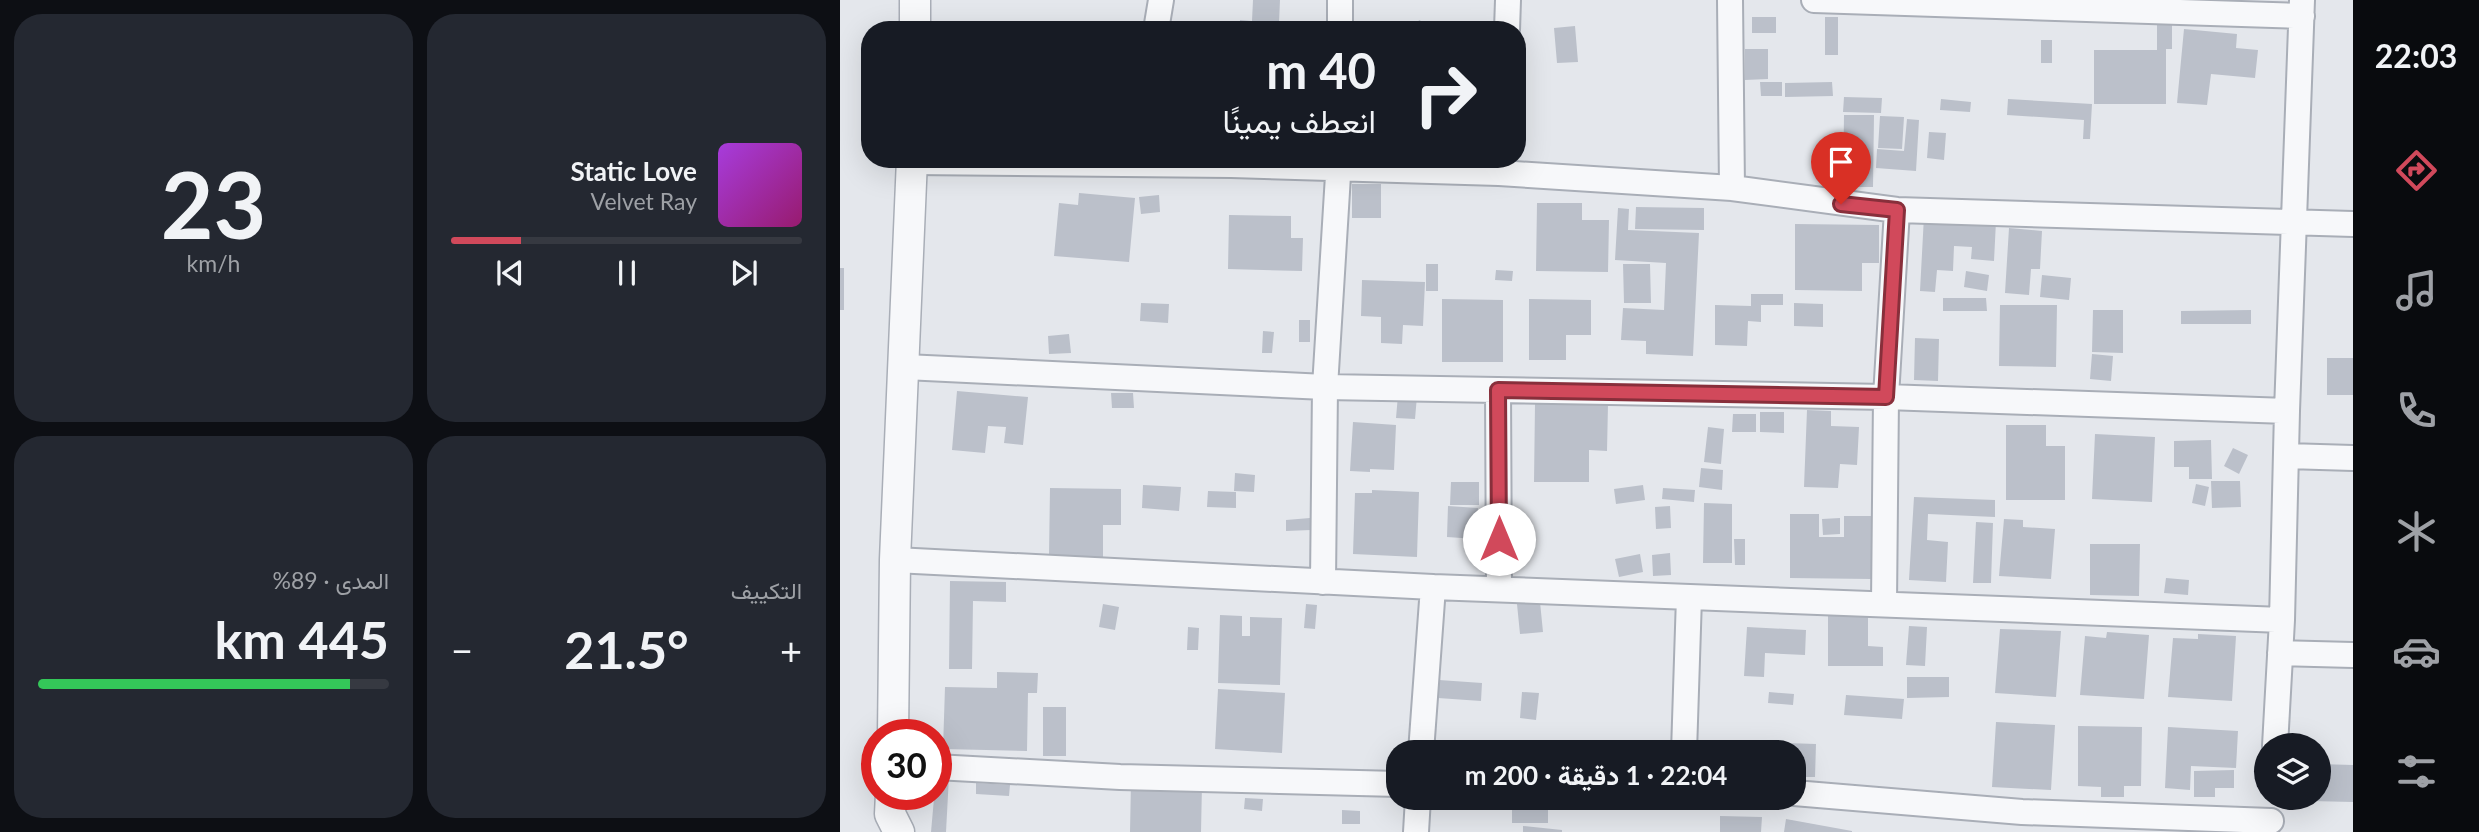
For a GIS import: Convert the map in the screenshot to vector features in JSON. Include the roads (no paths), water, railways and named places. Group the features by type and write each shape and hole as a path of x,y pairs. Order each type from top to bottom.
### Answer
{"street":[{"path":"915,0 915,21"},
{"path":"1158,21 1161,0"},
{"path":"1340,0 1340,21"},
{"path":"1507,21 1508,0"},
{"path":"1730,0 1731,188"},
{"path":"1814,0 2302,8 2282,620 2276,733"},
{"path":"892,719 895,560 912,168"},
{"path":"1323,582 1325,387 1339,168"},
{"path":"1521,168 1731,188 1897,210 2353,224"},
{"path":"1884,604 1886,397 1897,210"},
{"path":"905,367 1325,387 1886,397 2287,411"},
{"path":"1498,390 1499,588"},
{"path":"2287,456 2353,458"},
{"path":"895,560 1433,587 2282,620"},
{"path":"1422,740 1433,587"},
{"path":"1684,740 1689,597"},
{"path":"2280,653 2353,655"},
{"path":"952,768 1133,778 1386,784"},
{"path":"1806,795 2022,822 2271,817"},
{"path":"1416,832 1417,810"}]}
